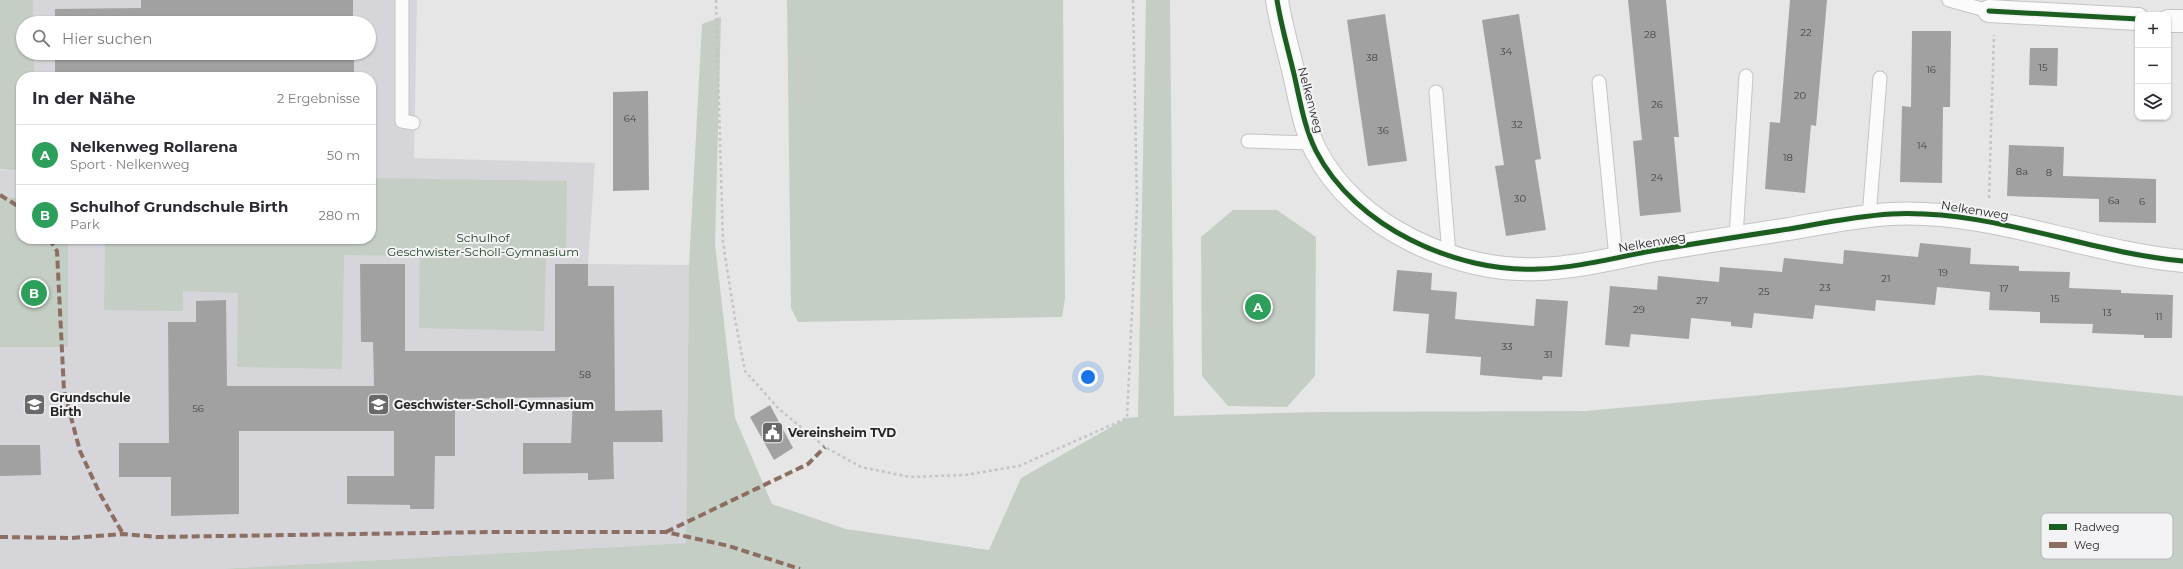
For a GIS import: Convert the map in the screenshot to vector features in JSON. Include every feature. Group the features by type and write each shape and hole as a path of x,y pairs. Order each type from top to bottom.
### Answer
{"street":[{"name":"Nelkenweg","path":"1277,0 1306,126 1313,143 1331,174 1347,195 1366,213 1396,231 1461,260 1496,267 1538,270 1890,214 1942,214 1989,220 2125,252 2183,261"},
{"path":"1992,12 2097,8 2135,18"},
{"path":"2171,21 2183,22"}],"lane":[{"path":"402,0 408,58 402,121 413,123"},
{"path":"1949,0 1992,12"},
{"path":"1736,238 1746,76"},
{"path":"1869,217 1880,78"},
{"path":"1599,82 1616,258"},
{"path":"1436,92 1449,255"},
{"path":"1248,141 1313,143"}],"path":[{"path":"716,0 723,243 735,320 745,370 779,409 825,447 861,467 910,477 965,475 1018,466 1127,418 1136,205 1133,0"},
{"path":"1989,206 1992,12"}],"shaded area":[{"name":"Geschwister-Scholl-Gymnasium","path":"33,0 417,0 414,158 595,163 588,264 689,265 686,543 218,569 0,569 0,170 16,171 16,244 376,244 376,72 34,72 34,60 376,60 376,16 33,16"}],"green space":[{"path":"0,0 33,0 33,16 16,16 16,60 34,60 34,72 16,72 16,171 0,169"},
{"path":"787,0 1063,0 1065,298 1062,317 798,322 791,308"},
{"path":"1146,0 1170,0 1174,416 1318,412 1586,411 1979,375 2183,396 2183,569 218,569 686,543 689,265 702,24 721,17 715,244 735,418 772,504 846,529 989,550 1021,478 1127,418 1138,417"},
{"name":"Schulhof Geschwister-Scholl-Gymnasium","path":"376,178 567,181 566,252 546,253 544,331 419,328 420,256 344,255 342,369 237,367 238,293 183,291 183,311 104,310 105,244 376,244"},
{"path":"0,197 16,198 16,244 68,244 68,347 0,347"},
{"path":"1233,210 1277,210 1316,237 1315,376 1287,407 1228,406 1202,376 1201,237"}],"building":[{"path":"141,0 353,0 353,16 55,16 55,9 141,8"},
{"path":"1628,0 1666,0 1679,137 1674,137 1681,212 1640,216 1633,141 1642,140"},
{"path":"1790,0 1827,0 1816,126 1811,125 1805,193 1765,189 1770,122 1780,123"},
{"path":"1385,14 1407,161 1368,166 1347,20"},
{"path":"1519,14 1541,159 1535,160 1546,230 1506,236 1495,166 1504,165 1482,20"},
{"path":"1912,31 1951,31 1950,107 1943,107 1942,183 1900,182 1902,106 1911,107"},
{"path":"2030,48 2058,48 2057,86 2029,85"},
{"path":"55,60 354,60 354,72 55,72"},
{"path":"648,91 649,190 613,191 613,92"},
{"path":"2009,145 2064,147 2063,176 2156,179 2156,223 2099,222 2099,199 2007,196"},
{"path":"1920,243 1971,248 1970,264 2019,266 2019,271 2070,272 2069,288 2121,290 2121,293 2173,295 2172,338 2144,338 2144,335 2092,333 2093,324 2040,323 2040,312 1989,310 1990,292 1937,287 1935,305 1876,300 1875,311 1815,305 1813,319 1754,313 1752,328 1731,326 1731,322 1691,318 1689,339 1631,334 1629,347 1605,345 1610,286 1657,290 1658,276 1719,282 1720,267 1782,272 1784,258 1843,264 1844,250 1918,257"},
{"path":"360,264 405,264 405,351 555,351 555,264 588,264 588,286 614,286 615,411 662,410 663,442 613,442 614,479 588,480 588,473 523,474 523,443 571,443 573,397 455,399 455,456 435,456 434,509 410,509 410,505 347,504 347,476 394,476 394,431 239,431 239,514 171,516 171,477 119,477 119,443 169,443 168,322 196,322 196,301 226,300 227,386 374,386 373,342 361,342"},
{"path":"1397,270 1432,273 1431,290 1457,292 1455,319 1534,326 1536,299 1568,301 1562,377 1543,376 1542,380 1480,375 1481,357 1426,353 1429,314 1393,311"},
{"name":"Vereinsheim TVD","path":"770,405 793,448 774,460 750,417"},
{"path":"0,445 40,445 41,475 0,476"}],"marked path":[{"path":"0,195 16,205"},
{"path":"52,244 57,251 64,391 80,451 100,494 123,534"},
{"path":"666,532 808,464 825,447"},
{"path":"0,537 71,538 123,534 157,537 492,532 666,532 729,546 800,569"}],"cycle path":[{"path":"1277,0 1305,123 1316,151 1333,178 1356,202 1382,223 1411,240 1442,253 1475,263 1507,268 1539,269 1567,267 1668,248 1866,216 1891,214 1928,214 1965,218 2002,224 2110,249 2183,261"},
{"path":"1989,11 2135,19"}],"place":[{"name":"Schulhof Grundschule Birth","path":"34,293"},
{"name":"Nelkenweg Rollarena","path":"1258,307"},
{"name":"Grundschule Birth","path":"34,404"},
{"name":"Geschwister-Scholl-Gymnasium","path":"378,404"},
{"name":"Vereinsheim TVD","path":"772,432"}]}
